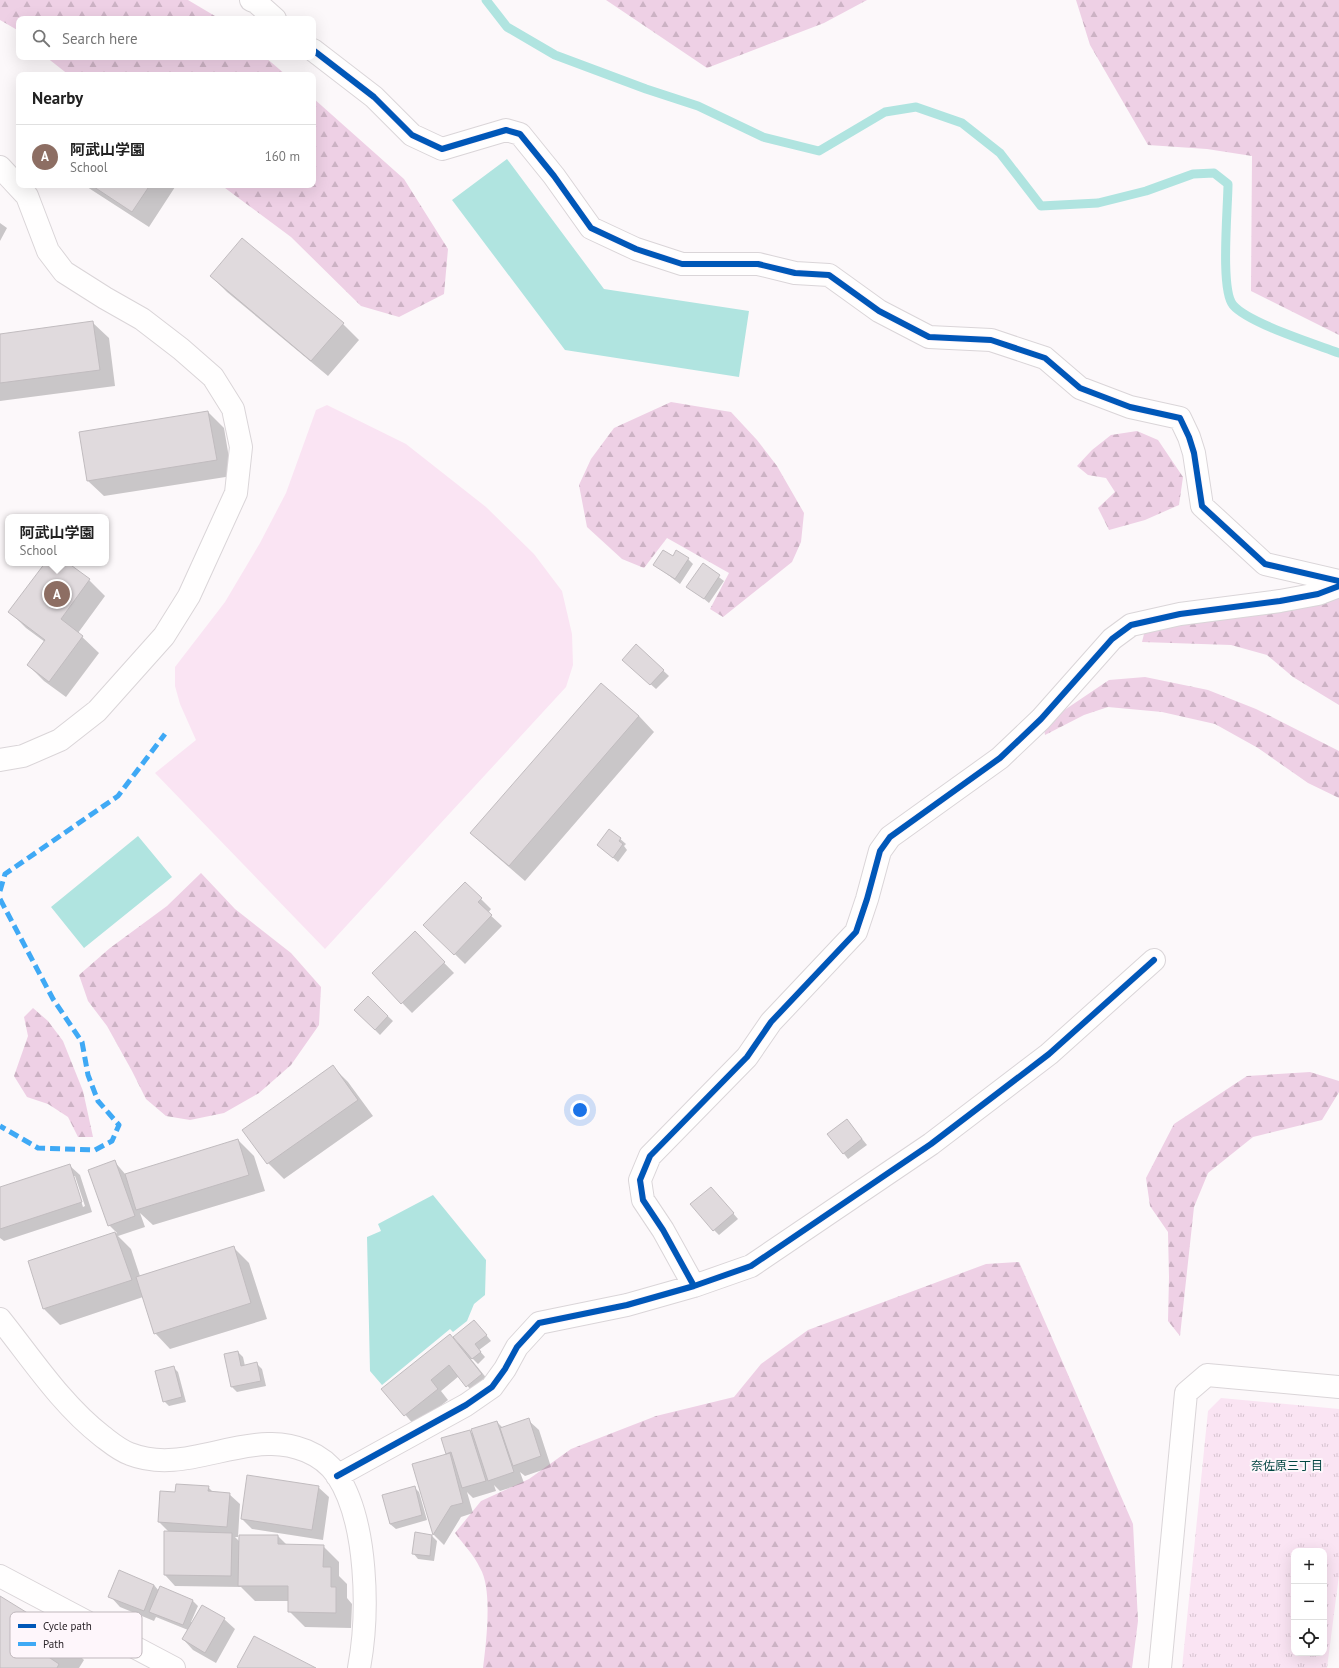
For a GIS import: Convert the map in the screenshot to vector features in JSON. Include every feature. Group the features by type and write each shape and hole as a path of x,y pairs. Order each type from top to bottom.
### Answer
{"street":[{"path":"250,0 256,2 272,16"},
{"path":"316,52 374,97 412,135 442,149 506,130 520,134 554,176 591,228 636,249 682,264 758,264 795,272 829,274 879,311 929,337 991,340 1045,358 1080,388 1130,407 1180,418 1189,437 1194,453 1202,506 1265,564 1339,581"},
{"path":"0,167 16,184"},
{"path":"0,760 23,756 60,740 97,711 164,636 189,596 236,493 242,447 233,409 213,376 181,349 142,320 64,272 48,251 27,196 20,188"},
{"path":"694,1286 663,1230 643,1200 640,1180 650,1156 747,1056 771,1022 856,932 880,851 890,837 1000,758 1041,719 1112,639 1131,625 1180,614 1280,601 1318,594 1339,586"},
{"path":"337,1476 466,1405 492,1387 517,1347 539,1323 627,1305 694,1286 751,1266 930,1144 1049,1054 1154,960"},
{"path":"0,1319 70,1408 114,1445 130,1454 146,1458 167,1460 188,1459 253,1445 281,1444 294,1446 318,1458 337,1476 357,1523 364,1572 363,1649 359,1668"},
{"path":"1160,1668 1186,1393 1207,1375 1339,1387"},
{"path":"0,1576 68,1612"},
{"path":"142,1651 174,1668"}],"green space":[{"path":"0,0 188,0 215,16 16,16 16,29 0,20"},
{"path":"606,0 867,0 824,23 707,68"},
{"path":"1076,0 1339,0 1339,335 1251,291 1252,156 1207,149 1148,145 1090,45"},
{"path":"50,60 268,60 282,72 65,72"},
{"path":"316,101 404,179 448,249 444,294 399,317 361,306 291,237 225,188 316,188"},
{"path":"671,402 731,412 757,440 777,466 804,513 801,542 792,562 723,617 710,609 729,573 667,538 644,568 622,559 587,527 579,485 591,459 614,428"},
{"path":"327,405 406,444 486,507 534,554 562,591 572,634 573,665 566,687 325,949 155,773 196,740 180,704 175,686 175,667 225,602 260,543 286,493 316,410"},
{"path":"1137,431 1158,440 1183,477 1179,505 1145,520 1109,530 1098,508 1115,492 1106,478 1088,475 1077,466 1092,450 1111,435"},
{"path":"1339,597 1339,705 1293,677 1267,655 1231,645 1142,642 1144,634 1151,629"},
{"path":"1145,677 1208,690 1256,709 1339,751 1339,798 1308,783 1258,748 1215,724 1162,712 1108,707 1084,715 1045,735 1044,729 1060,713 1109,680"},
{"path":"201,873 235,909 291,953 321,987 319,1025 291,1065 259,1093 224,1113 190,1120 166,1116 146,1099 107,1026 88,1001 79,975 110,948 167,906"},
{"path":"33,1008 48,1021 63,1041 83,1091 93,1137 78,1137 68,1117 48,1104 27,1097 14,1076 28,1036 24,1017"},
{"path":"1310,1072 1339,1081 1339,1092 1322,1120 1253,1137 1208,1173 1194,1207 1180,1336 1168,1321 1168,1232 1150,1206 1146,1178 1174,1124 1247,1076"},
{"path":"1019,1262 1133,1524 1138,1621 1132,1668 483,1668 488,1617 484,1577 475,1559 455,1533 481,1501 529,1479 571,1449 656,1416 734,1397 761,1364 808,1330 986,1264"},
{"path":"1221,1398 1339,1409 1339,1575 1327,1668 1182,1668 1208,1411"}],"water":[{"path":"507,159 604,289 749,311 739,377 565,350 452,200"},
{"path":"138,836 172,877 84,948 51,907"},
{"path":"433,1195 486,1260 485,1295 474,1304 467,1321 453,1332 450,1329 382,1385 370,1371 367,1237 381,1231 378,1224"}],"building":[{"path":"96,188 148,188 132,212"},
{"path":"242,238 344,323 311,361 210,276"},
{"path":"93,321 100,370 0,383 0,334"},
{"path":"208,411 217,460 87,481 79,432"},
{"path":"663,550 673,556 676,550 689,558 675,579 653,565"},
{"path":"703,563 720,575 704,599 686,587"},
{"path":"43,566 72,566 90,579 61,619 83,636 49,682 27,665 45,640 8,612"},
{"path":"636,644 664,670 650,685 622,660"},
{"path":"601,683 639,716 509,866 470,833"},
{"path":"609,829 621,838 619,841 623,844 613,858 597,845"},
{"path":"465,882 482,898 478,902 492,915 454,955 423,925"},
{"path":"415,931 445,962 401,1004 372,973"},
{"path":"368,996 388,1016 375,1030 354,1010"},
{"path":"333,1065 358,1100 267,1164 242,1130"},
{"path":"847,1119 862,1139 843,1154 827,1134"},
{"path":"238,1139 249,1175 136,1210 125,1174"},
{"path":"115,1160 135,1216 108,1226 88,1170"},
{"path":"70,1164 82,1202 0,1229 0,1187"},
{"path":"711,1187 734,1213 713,1231 690,1204"},
{"path":"115,1232 132,1280 43,1309 28,1261"},
{"path":"234,1246 251,1303 154,1334 136,1277"},
{"path":"474,1320 487,1335 475,1344 481,1352 472,1359 453,1337"},
{"path":"450,1334 482,1374 466,1387 449,1365 431,1380 438,1389 404,1416 381,1389"},
{"path":"238,1351 241,1366 257,1362 261,1381 231,1387 224,1354"},
{"path":"174,1366 182,1397 163,1402 155,1371"},
{"path":"529,1418 541,1456 513,1466 500,1428"},
{"path":"497,1421 514,1472 488,1481 471,1429"},
{"path":"470,1430 486,1481 462,1488 451,1452 446,1454 441,1438"},
{"path":"450,1453 463,1503 451,1506 433,1535 412,1464"},
{"path":"247,1475 319,1486 312,1530 241,1519"},
{"path":"176,1484 209,1486 208,1491 230,1493 227,1527 158,1522 160,1491 175,1492"},
{"path":"415,1486 422,1515 390,1524 382,1495"},
{"path":"164,1531 232,1533 231,1576 164,1575"},
{"path":"415,1532 432,1535 430,1556 412,1554"},
{"path":"239,1535 278,1535 278,1544 324,1545 323,1567 331,1567 331,1587 336,1587 336,1613 288,1612 288,1586 238,1586"},
{"path":"119,1570 154,1585 144,1611 108,1597"},
{"path":"160,1586 193,1600 183,1625 149,1612"},
{"path":"0,1596 26,1612 10,1612 10,1658 50,1658 59,1664 57,1668 0,1668"},
{"path":"202,1605 225,1618 205,1653 182,1639"},
{"path":"254,1636 316,1668 238,1668 237,1667"}],"waterway":[{"path":"486,0 507,27 555,55 646,89 698,106 763,137 819,151 885,112 916,107 962,123 1000,153 1041,206 1098,203 1146,191 1193,174 1214,173 1228,184 1226,266 1229,296 1233,305 1241,312 1267,326 1339,353"}],"marked path":[{"path":"0,891 5,874 118,796 165,734"},
{"path":"0,899 53,999 82,1042 88,1075 98,1101 119,1125 112,1141 95,1150 38,1148 0,1126"}],"cycle path":[{"path":"316,52 374,97 412,135 442,149 506,130 520,134 554,176 591,228 636,249 682,264 758,264 795,273 829,275 879,311 929,337 991,340 1045,358 1080,388 1130,407 1180,418 1189,437 1194,453 1202,506 1265,564 1339,581"},
{"path":"694,1286 663,1230 643,1200 640,1180 650,1156 747,1057 771,1022 856,932 880,851 890,837 1000,758 1041,719 1112,639 1131,625 1180,614 1280,601 1318,594 1339,586"},
{"path":"337,1476 466,1405 492,1387 505,1369 517,1347 539,1323 627,1305 694,1286 751,1266 931,1144 1049,1054 1154,960"}],"place":[{"name":"阿武山学園","path":"57,594"}],"district":[{"name":"奈佐原三丁目","path":"1287,1465"}]}
